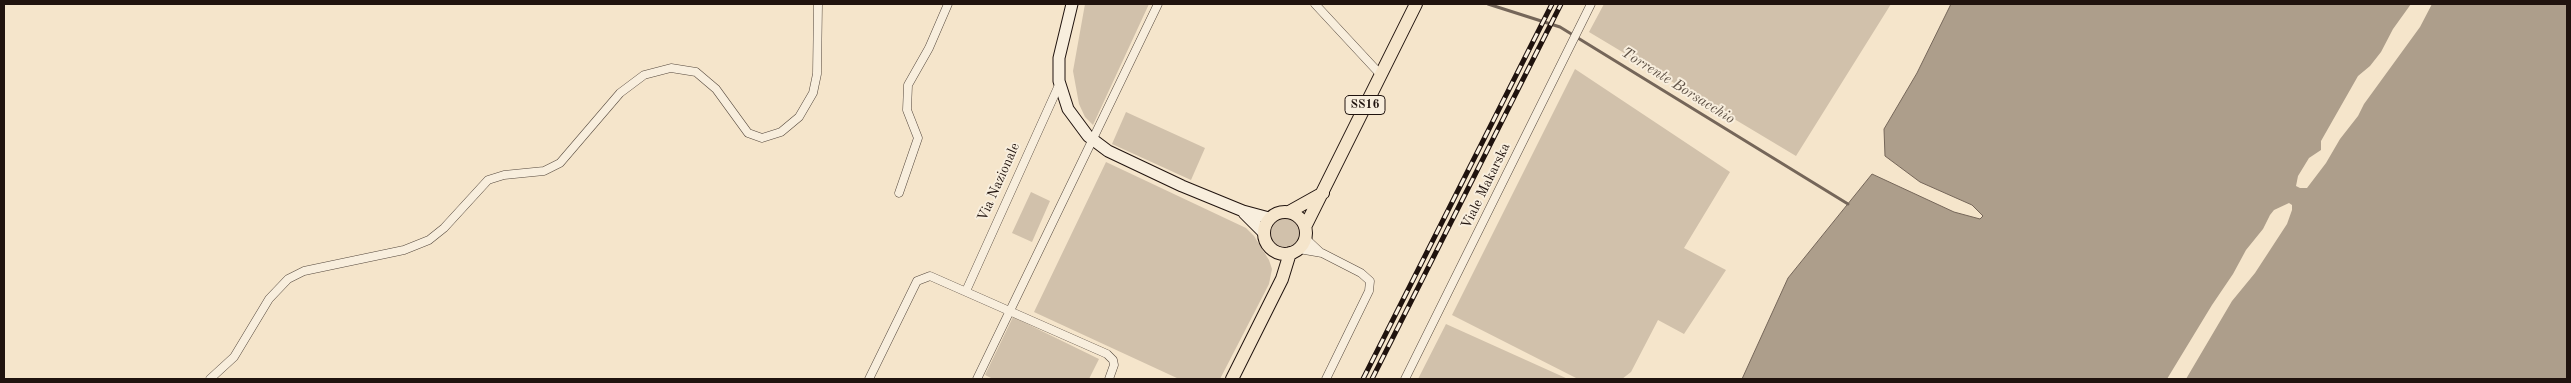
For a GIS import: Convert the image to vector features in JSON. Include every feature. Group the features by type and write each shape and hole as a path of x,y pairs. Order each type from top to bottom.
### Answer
{"main road":[{"name":"SS16","path":"1232,379 1282,279 1296,244 1416,4"},
{"path":"1289,212 1300,218 1296,244 1268,245 1264,233 1270,218 1275,214 1289,212 1323,192"}],"street":[{"path":"210,379 234,358 269,299 288,279 304,271 404,250 429,240 444,228 488,180 504,175 544,171 560,163 620,93 644,75 671,68 692,71 716,89 737,121 748,133 766,138 781,132 799,117 813,93 817,74 818,4"},
{"path":"899,193 918,138 908,115 907,89 948,4"},
{"name":"Via Nazionale","path":"966,291 1059,85 1060,58 1072,4"},
{"path":"977,379 1158,4"},
{"path":"1315,4 1380,74"},
{"name":"Viale Makarska","path":"1405,379 1591,4"},
{"name":"Via Nazionale","path":"1059,85 1070,112 1092,141 1108,151 1150,171 1243,211"},
{"path":"1243,211 1270,218"},
{"path":"1243,211 1264,233"},
{"path":"1296,244 1322,253 1365,275 1371,284 1326,379"},
{"path":"1296,244 1322,253"},
{"path":"869,379 919,280 926,276 932,276 1107,354 1114,362 1109,379"}],"shaded area":[{"path":"1085,4 1149,4 1093,125 1085,117 1079,104 1073,71"},
{"path":"1604,4 1891,4 1796,156 1589,32"},
{"path":"1951,4 2567,4 2567,379 1742,379 1788,278 1872,174 1954,212 1980,219 1983,216 1972,205 1920,182 1885,156 1884,129 1917,73"},
{"path":"1575,69 1730,172 1684,248 1726,270 1684,334 1658,320 1631,372 1622,379 1578,379 1452,315"},
{"path":"1126,112 1205,148 1191,180 1112,144"},
{"path":"1106,162 1246,228 1254,236 1269,260 1272,269 1269,284 1220,379 1179,379 1034,312"},
{"path":"1031,192 1050,201 1032,242 1012,233"},
{"path":"1285,219 1295,223 1299,233 1295,243 1285,247 1275,243 1271,233 1275,223"},
{"path":"1013,317 1099,359 1089,379 993,379 985,375"},
{"path":"1446,324 1568,379 1418,379"}],"pier":[{"path":"2411,4 2432,4 2420,27 2364,104 2326,163 2307,188 2296,186 2298,176 2309,158 2321,150 2321,141 2358,76 2370,66 2381,52 2393,29"},
{"path":"2289,203 2292,205 2292,210 2287,224 2255,273 2232,301 2186,379 2167,379 2246,250 2263,229 2270,215 2274,210"}],"waterway":[{"name":"Torrente Borsacchio","path":"1488,4 1560,27 1848,204"}],"railway":[{"path":"1363,379 1552,4"},
{"path":"1372,379 1561,4"}]}
